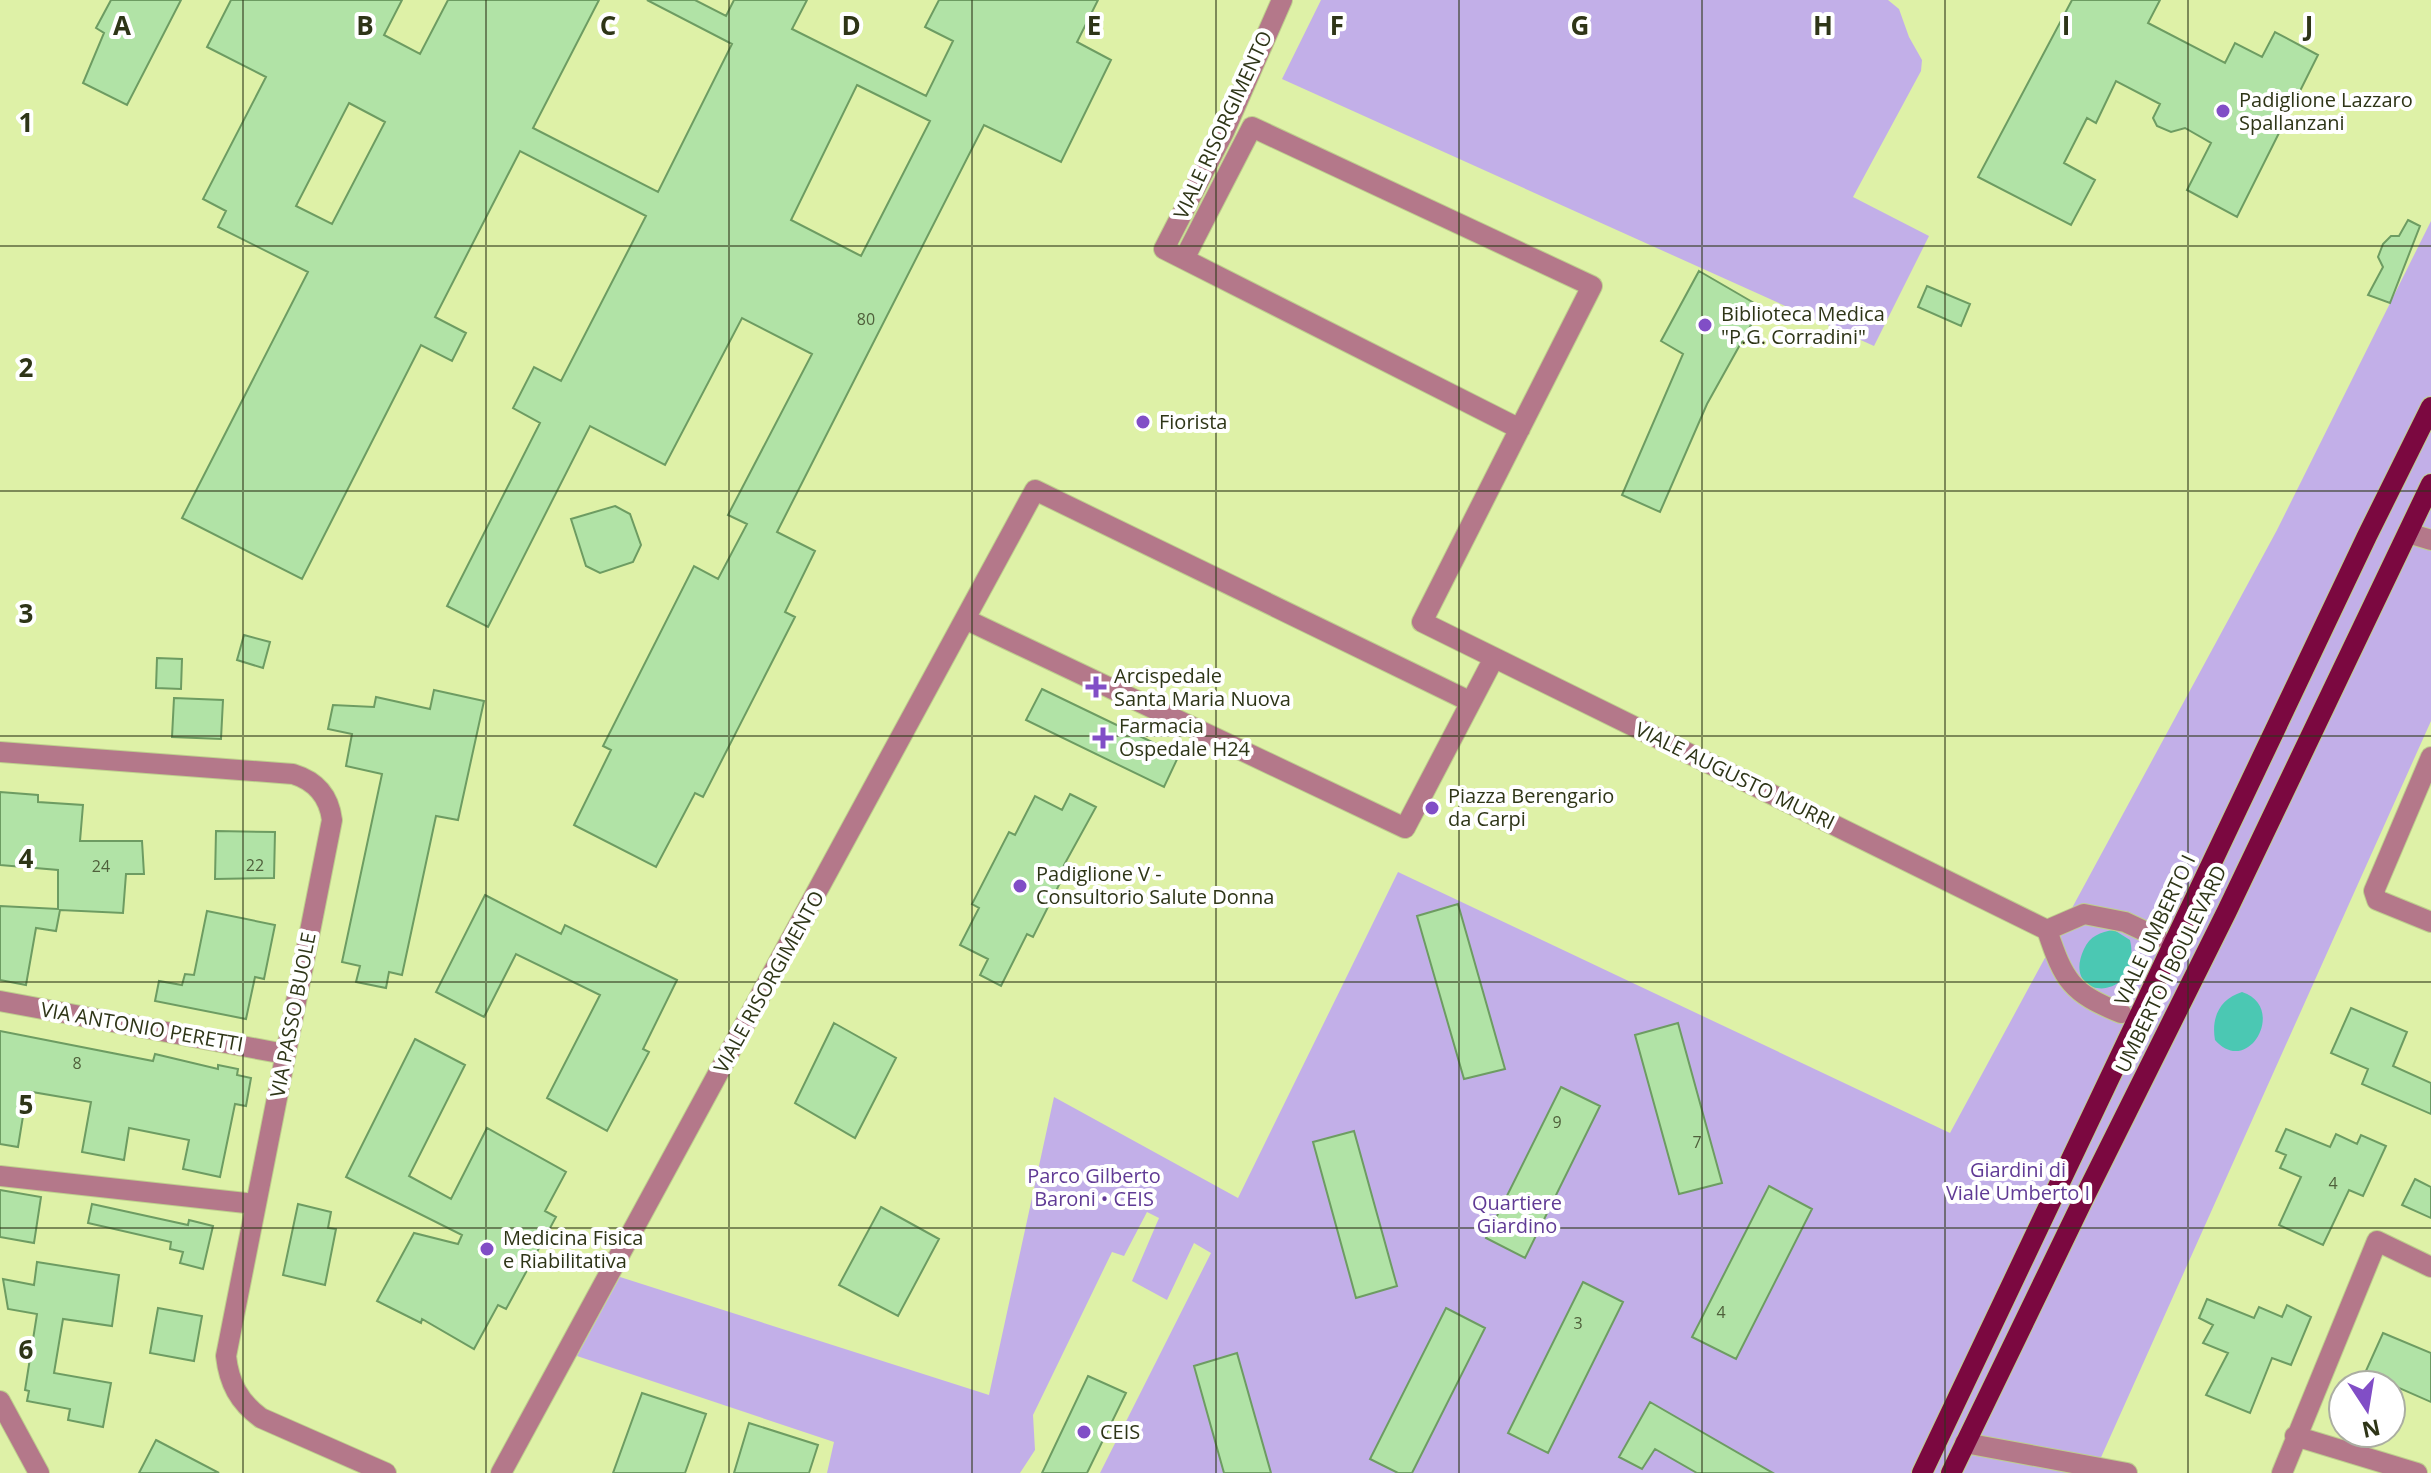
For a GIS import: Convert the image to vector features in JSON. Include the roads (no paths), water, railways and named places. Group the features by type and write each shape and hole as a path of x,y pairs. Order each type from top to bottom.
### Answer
{"main road":[{"name":"VIALE UMBERTO I","path":"1922,1473 2360,550 2431,407"},
{"name":"UMBERTO I BOULEVARD","path":"1951,1473 2227,911 2431,484"}],"street":[{"name":"VIALE RISORGIMENTO","path":"1184,259 1164,249 1224,132 1282,0"},
{"path":"1252,127 1592,286 1520,429 1184,259 1244,142 1252,127"},
{"path":"1224,132 1244,142"},
{"name":"VIALE AUGUSTO MURRI","path":"1520,429 1422,622 2047,930"},
{"name":"VIALE RISORGIMENTO","path":"501,1473 1035,490 1471,702"},
{"path":"2408,533 2431,540"},
{"path":"967,620 1405,828 1494,658"},
{"name":"VIA PASSO BUOLE","path":"0,752 293,774 318,787 329,803 332,820 227,1345 227,1365 232,1384 243,1402 261,1418 386,1473"},
{"path":"2431,757 2374,891 2377,900 2431,922"},
{"path":"2121,1013 2092,1002 2072,985 2047,930 2084,914 2125,922 2157,937"},
{"name":"VIA ANTONIO PERETTI","path":"0,1001 285,1054"},
{"path":"0,1176 255,1204"},
{"path":"2282,1473 2377,1241 2431,1267"},
{"path":"0,1401 39,1473"},
{"path":"2295,1436 2417,1473"},
{"path":"1965,1443 2127,1473"}],"water":[{"path":"2114,930 2130,940 2131,961 2125,976 2115,985 2103,988 2091,986 2083,979 2079,966 2084,949 2096,935"},
{"path":"2242,992 2255,1000 2262,1011 2262,1024 2258,1036 2240,1051 2228,1049 2215,1040 2214,1024 2223,1004"}],"place":[{"name":"Padiglione Lazzaro Spallanzani","path":"2223,111"},
{"name":"Biblioteca Medica \"P.G. Corradini\"","path":"1705,325"},
{"name":"Fiorista","path":"1143,422"},
{"name":"Arcispedale Santa Maria Nuova","path":"1096,687"},
{"name":"Farmacia Ospedale H24","path":"1103,738"},
{"name":"Piazza Berengario da Carpi","path":"1432,808"},
{"name":"Padiglione V - Consultorio Salute Donna","path":"1020,886"},
{"name":"Medicina Fisica e Riabilitativa","path":"487,1249"},
{"name":"CEIS","path":"1084,1432"}],"park label":[{"name":"Giardini di Viale Umberto I","path":"2018,1182"},
{"name":"Parco Gilberto Baroni • CEIS","path":"1094,1188"},
{"name":"Quartiere Giardino","path":"1517,1214"}]}
